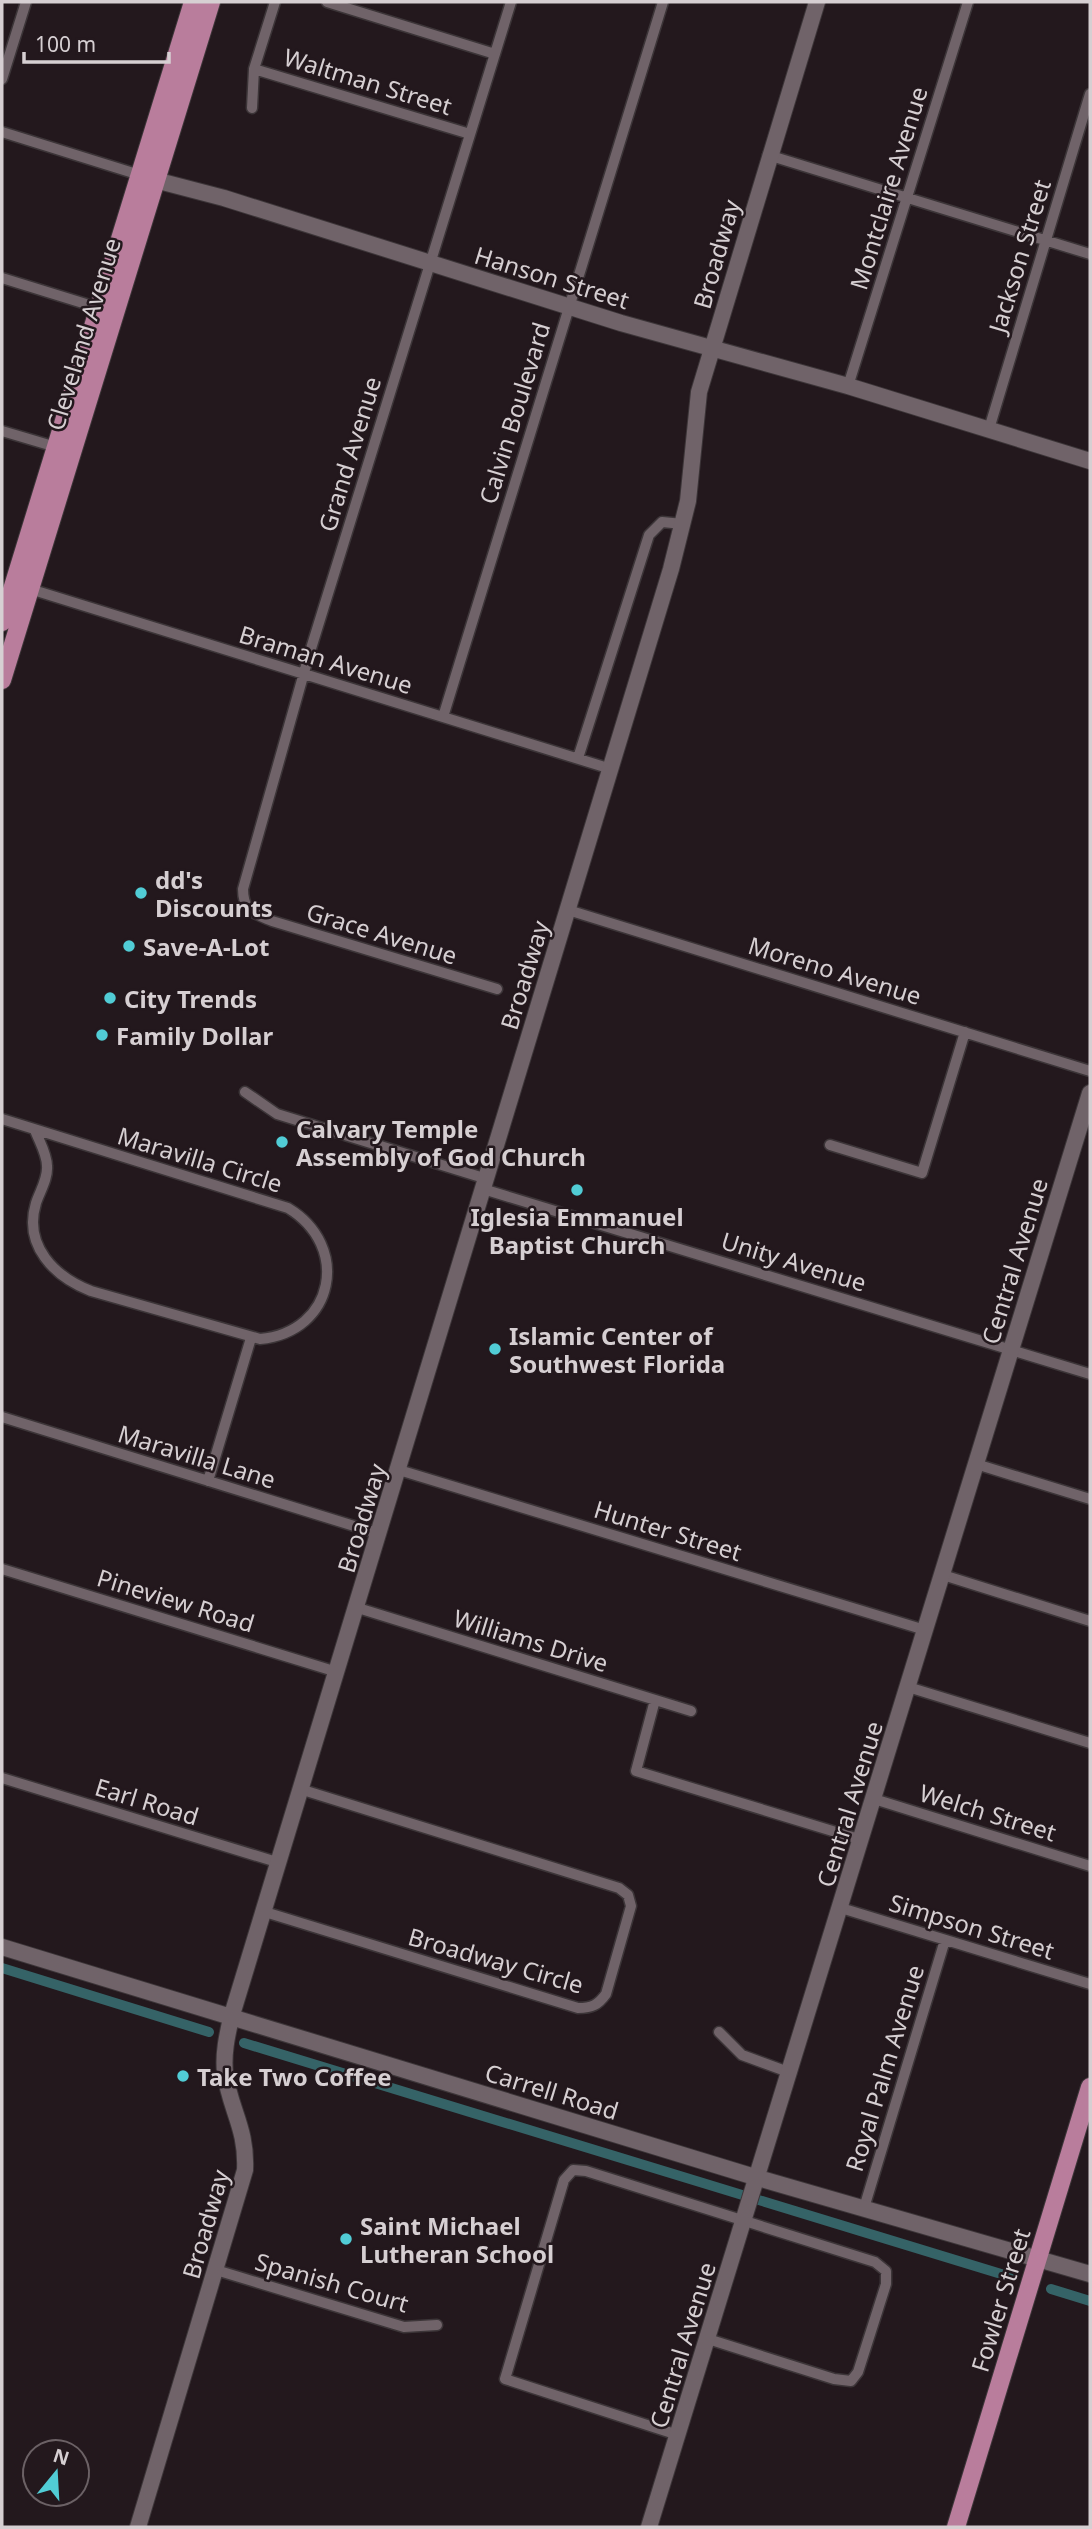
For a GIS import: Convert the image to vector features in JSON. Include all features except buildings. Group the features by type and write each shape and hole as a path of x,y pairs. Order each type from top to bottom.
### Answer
{"main road":[{"name":"Cleveland Avenue","path":"15,584 147,178 193,2"},
{"name":"Cleveland Avenue","path":"2,680 15,584 25,547 99,308 211,2"},
{"name":"Fowler Street","path":"956,2527 1090,2087"}],"street":[{"path":"2,79 26,2"},
{"path":"252,107 254,69 275,2"},
{"path":"327,2 495,54"},
{"name":"Grand Avenue","path":"256,914 248,911 243,902 243,889 303,674 511,2"},
{"name":"Calvin Boulevard","path":"443,717 663,2"},
{"name":"Broadway","path":"138,2527 245,2170 244,2137 225,2065 231,2018 303,1790 683,524 690,481 695,410 768,155 817,2"},
{"name":"Montclaire Avenue","path":"849,386 968,2"},
{"name":"Waltman Street","path":"254,69 470,134"},
{"name":"Jackson Street","path":"989,429 1090,94"},
{"name":"Hanson Street","path":"2,132 569,306 849,386 1090,461"},
{"path":"768,155 1090,254"},
{"path":"2,278 99,308"},
{"path":"2,431 56,447"},
{"path":"578,758 649,535 662,522 683,524"},
{"name":"Braman Avenue","path":"15,584 611,769"},
{"name":"Moreno Avenue","path":"568,910 1090,1070"},
{"name":"Grace Avenue","path":"256,914 497,989"},
{"path":"830,1145 922,1173 965,1032"},
{"name":"Unity Avenue","path":"245,1092 277,1114 485,1184 1090,1374"},
{"name":"Central Avenue","path":"649,2527 791,2073 1090,1093"},
{"name":"Maravilla Circle","path":"2,1119 278,1203 307,1222 321,1240 327,1262 327,1284 319,1304 306,1320 290,1331 270,1338 251,1338 91,1291 60,1276 42,1254 34,1230 36,1205 47,1166 35,1130"},
{"path":"208,1481 251,1338"},
{"name":"Maravilla Lane","path":"2,1417 380,1534"},
{"path":"976,1464 1090,1499"},
{"name":"Hunter Street","path":"399,1470 925,1630"},
{"name":"Pineview Road","path":"2,1569 337,1672"},
{"path":"943,1575 1090,1621"},
{"name":"Williams Drive","path":"358,1608 691,1711"},
{"path":"908,1687 1090,1743"},
{"path":"655,1700 636,1770 862,1840"},
{"name":"Earl Road","path":"2,1778 280,1863"},
{"name":"Broadway Circle","path":"265,1912 578,2008 589,2008 600,2003 610,1981 631,1906 628,1895 619,1888 303,1790"},
{"name":"Welch Street","path":"874,1799 1090,1866"},
{"name":"Simpson Street","path":"841,1908 1090,1984"},
{"name":"Royal Palm Avenue","path":"864,2208 945,1940"},
{"name":"Carrell Road","path":"2,1947 756,2182 864,2208 1090,2274"},
{"path":"719,2032 741,2055 791,2073"},
{"path":"678,2435 505,2379 564,2180 573,2170 579,2169 746,2216 875,2262 886,2271 886,2284 858,2372 852,2381 834,2379 708,2339"},
{"name":"Spanish Court","path":"216,2270 404,2327 437,2325"}],"waterway":[{"path":"2,1968 209,2032"},
{"path":"244,2043 1011,2277"},
{"path":"1051,2289 1090,2301"}],"place":[{"name":"dd's Discounts","path":"141,893"},
{"name":"Save-A-Lot","path":"129,946"},
{"name":"City Trends","path":"110,998"},
{"name":"Family Dollar","path":"102,1035"},
{"name":"Calvary Temple Assembly of God Church","path":"282,1142"},
{"name":"Iglesia Emmanuel Baptist Church","path":"577,1190"},
{"name":"Islamic Center of Southwest Florida","path":"495,1349"},
{"name":"Take Two Coffee","path":"183,2076"},
{"name":"Saint Michael Lutheran School","path":"346,2239"}]}
